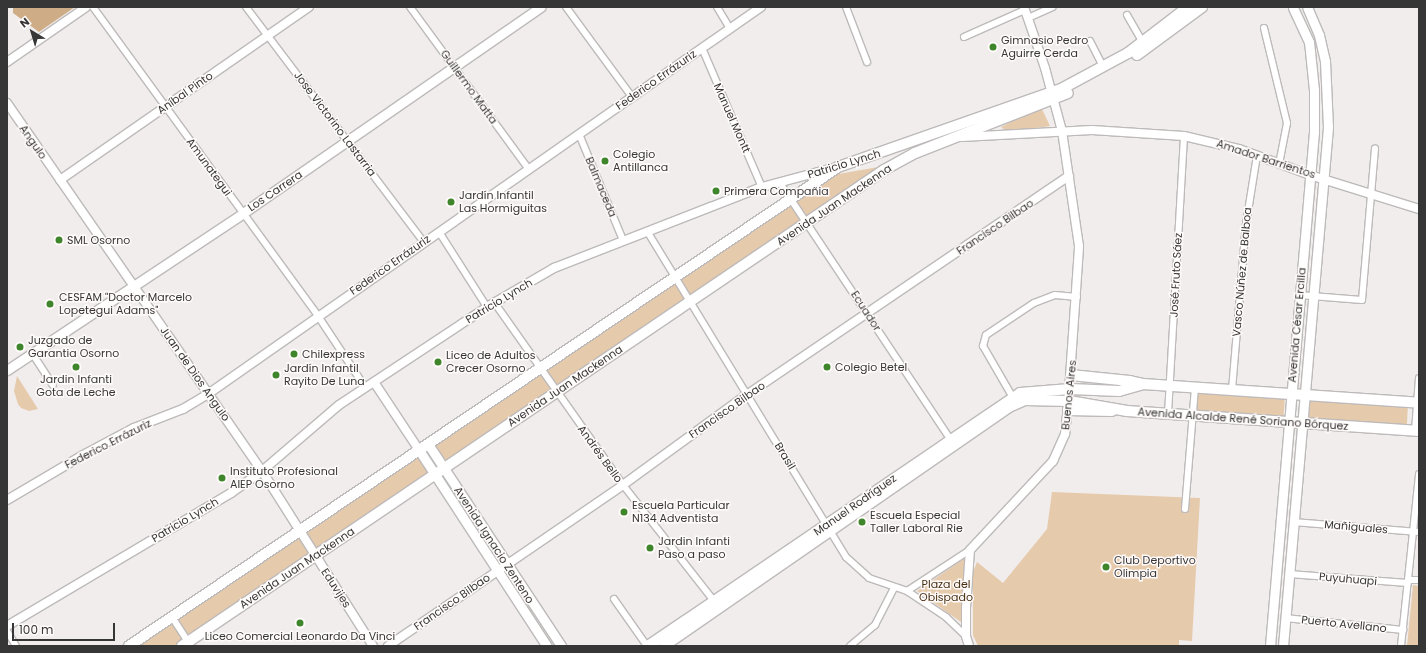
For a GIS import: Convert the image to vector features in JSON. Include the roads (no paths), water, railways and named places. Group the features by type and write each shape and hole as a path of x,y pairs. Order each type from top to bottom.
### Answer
{"main road":[{"name":"Los Carrera","path":"7,370 243,213 455,68 541,7"},
{"path":"1054,97 1143,43 1188,7"},
{"path":"1054,97 1138,55 1202,7"},
{"name":"Avenida César Ercilla","path":"1270,646 1315,105 1310,42 1293,7"},
{"name":"Avenida César Ercilla","path":"1283,646 1329,104 1322,44 1307,7"},
{"path":"1310,42 1322,44"},
{"name":"Avenida Juan Mackenna","path":"187,645 315,556 884,170 915,153 1054,97"},
{"name":"Patricio Lynch","path":"838,167 1054,97"},
{"path":"1315,105 1323,100 1329,104"},
{"path":"129,646 423,447 538,367 838,167"},
{"path":"1071,375 1130,381 1143,384 1418,403"},
{"path":"1070,389 1120,391 1143,384"},
{"name":"Manuel Rodríguez","path":"664,646 950,439 1012,396 1034,390 1070,389"},
{"name":"Manuel Rodríguez","path":"647,646 714,601 829,528 1014,405 1032,399 1068,406 1127,411"},
{"name":"Avenida Alcalde René Soriano Bórquez","path":"1127,411 1417,431"},
{"name":"Avenida Ignacio Zenteno","path":"423,447 506,564 561,646"},
{"name":"Avenida Ignacio Zenteno","path":"440,471 497,570 547,646"}],"street":[{"path":"7,62 86,7"},
{"name":"Amunategui","path":"92,7 318,316 365,387"},
{"name":"Jose Victorino Lastarria","path":"246,7 423,241"},
{"name":"Aníbal Pinto","path":"60,180 309,7"},
{"name":"Guillermo Matta","path":"410,7 528,168"},
{"path":"566,7 632,97"},
{"path":"717,7 730,28"},
{"name":"Federico Errázuriz","path":"7,500 83,455 134,428 183,409 208,394 423,241 439,232 528,168 761,7"},
{"path":"846,7 867,62"},
{"path":"964,37 1025,12 1053,7"},
{"name":"Buenos Aires","path":"907,591 970,550 1053,461 1065,434 1077,297 1079,246 1062,131 1062,120 1025,12"},
{"path":"1127,15 1143,43"},
{"path":"1264,28 1287,123 1279,164"},
{"path":"1090,41 1104,68"},
{"name":"Manuel Montt","path":"702,48 762,187"},
{"name":"Angulo","path":"7,103 60,180"},
{"name":"Amador Barrientos","path":"1062,131 1138,131 1184,136 1257,155 1310,175 1419,209"},
{"name":"Avenida Juan Mackenna","path":"955,138 1062,131"},
{"name":"Balmaceda","path":"578,134 623,240"},
{"name":"José Fruto Sáez","path":"1168,414 1184,136"},
{"path":"1299,295 1362,300 1375,149"},
{"name":"Vasco Núñez de Balboa","path":"1232,390 1246,224 1257,155"},
{"name":"Patricio Lynch","path":"7,626 231,493 262,471 313,425 365,387 494,302 554,268 762,187 838,167"},
{"name":"Francisco Bilbao","path":"388,646 623,485 748,394 1069,176"},
{"name":"Juan de Dios Angulo","path":"60,180 262,471 301,530"},
{"name":"Ecuador","path":"780,183 868,313 950,439"},
{"name":"Brasil","path":"647,231 829,528 856,568 869,578 894,588 907,591 946,617 966,636"},
{"path":"439,232 487,307"},
{"path":"1012,396 983,346 986,335 1034,303 1055,294 1077,297"},
{"name":"Andrés Bello","path":"494,302 538,367 623,485 714,601"},
{"path":"32,354 53,385"},
{"path":"1417,431 1419,378"},
{"path":"374,382 423,447"},
{"path":"1185,509 1195,388"},
{"path":"1401,646 1408,581 1416,532 1419,474"},
{"name":"Mañiguales","path":"1293,522 1416,532"},
{"name":"Eduvijes","path":"301,530 315,556 374,646"},
{"path":"969,646 966,636 970,550"},
{"name":"Puyuhuapi","path":"1289,574 1408,581 1419,580"},
{"path":"850,646 875,625 894,588"},
{"path":"614,599 647,646"},
{"path":"172,617 187,645"},
{"name":"Puerto Avellano","path":"1285,618 1403,630"},
{"path":"7,631 16,646"}],"place":[{"name":"Gimnasio Pedro Aguirre Cerda","path":"993,47"},
{"name":"Colegio Antillanca","path":"605,161"},
{"name":"Primera Compañia","path":"716,191"},
{"name":"Jardín Infantil Las Hormiguitas","path":"451,202"},
{"name":"SML Osorno","path":"59,240"},
{"name":"CESFAM \"Doctor Marcelo Lopetegui Adams\"","path":"50,304"},
{"name":"Juzgado de Garantia Osorno","path":"20,347"},
{"name":"Chilexpress","path":"294,354"},
{"name":"Liceo de Adultos Crecer Osorno","path":"438,362"},
{"name":"Jardin Infanti Gota de Leche","path":"76,367"},
{"name":"Colegio Betel","path":"827,367"},
{"name":"Jardín Infantil Rayito De Luna","path":"276,375"},
{"name":"Instituto Profesional AIEP Osorno","path":"222,478"},
{"name":"Escuela Particular N134 Adventista","path":"624,512"},
{"name":"Escuela Especial Taller Laboral Rie","path":"862,522"},
{"name":"Jardin Infanti Paso a paso","path":"650,548"},
{"name":"Club Deportivo Olimpia","path":"1106,567"},
{"name":"Liceo Comercial Leonardo Da Vinci","path":"300,623"}],"park label":[{"name":"Plaza del Obispado","path":"946,591"}]}
